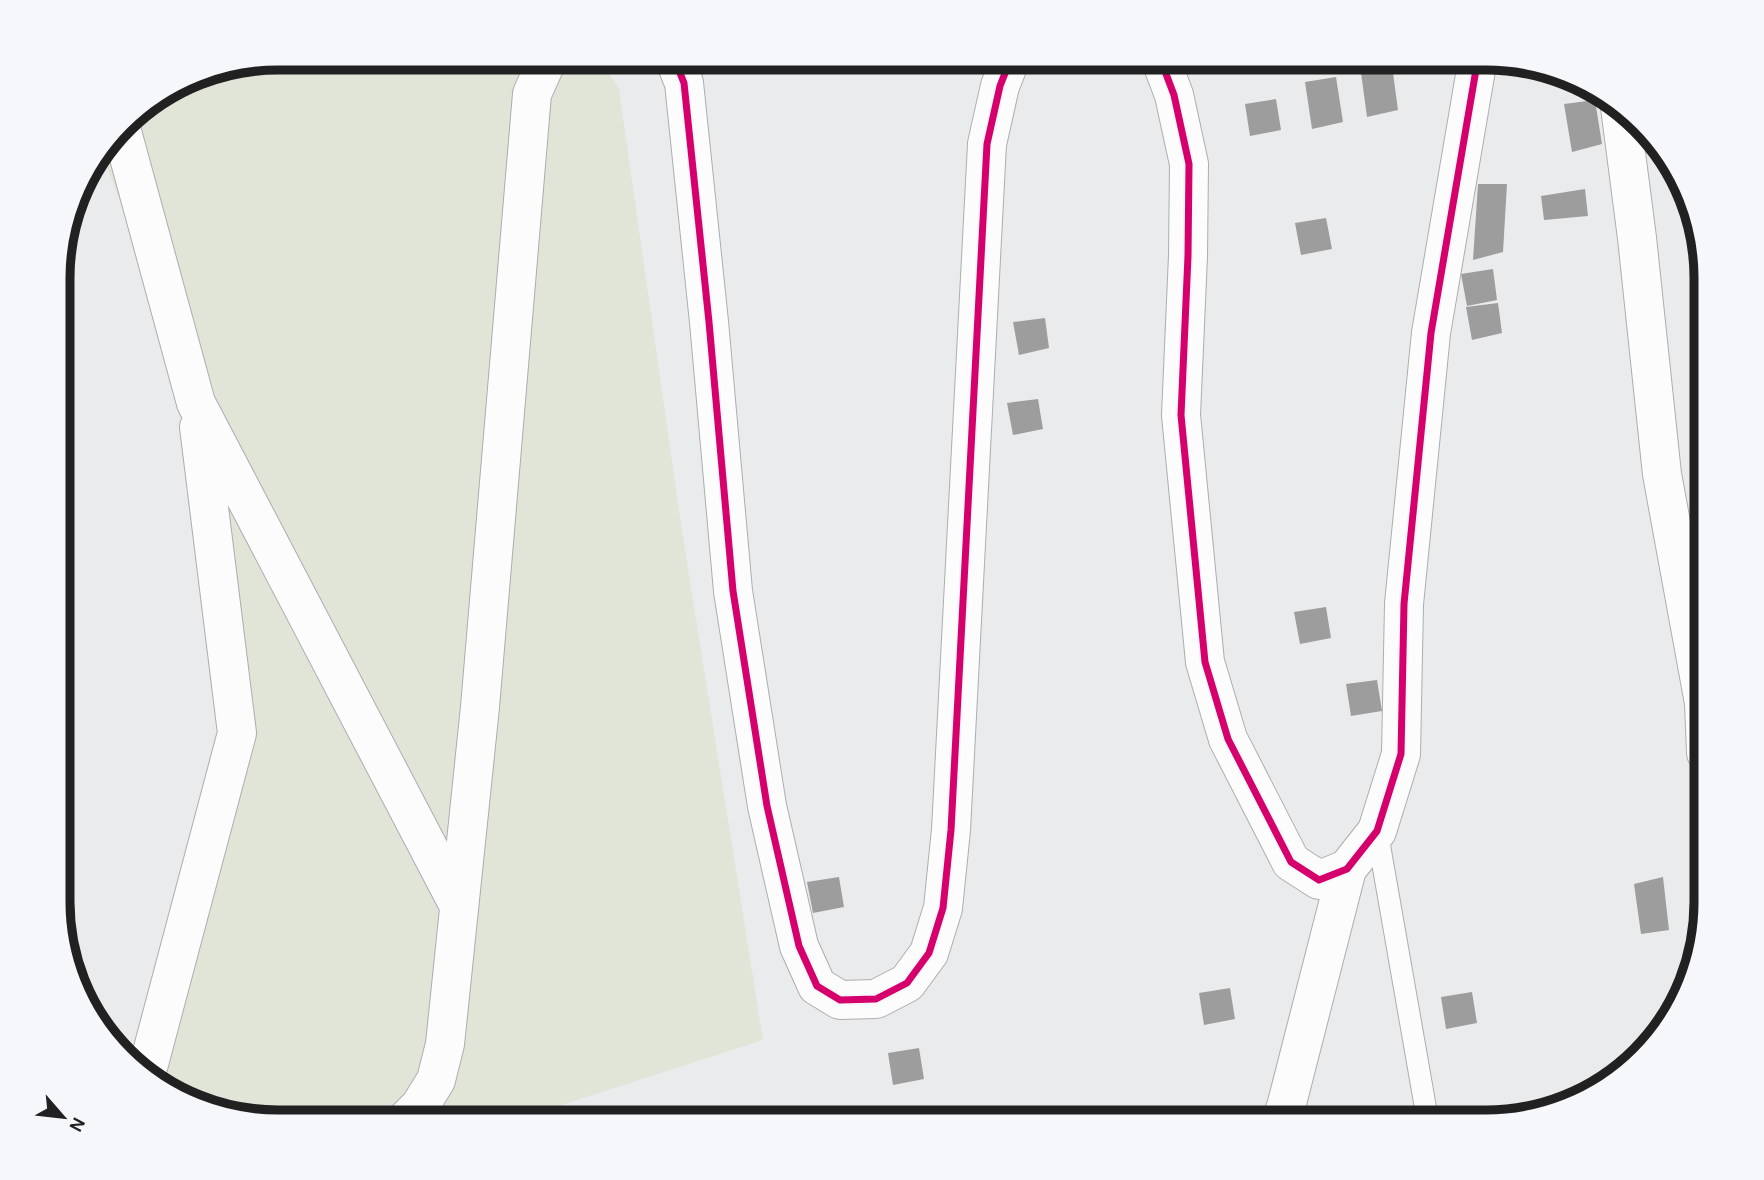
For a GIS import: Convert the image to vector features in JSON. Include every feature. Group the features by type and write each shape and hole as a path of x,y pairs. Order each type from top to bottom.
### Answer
{"street":[{"path":"416,1110 436,1080 445,1044 480,707 532,94 543,70"},
{"path":"679,70 684,83 709,322 733,592 767,806 799,946 817,986 840,1000 876,999 907,983 929,953 943,908 951,830 987,144 1000,86 1007,70"},
{"path":"1165,70 1174,95 1189,163 1181,415 1205,662 1228,738 1291,862 1319,880 1347,869"},
{"path":"1285,1110 1347,869 1377,831 1401,754 1404,604 1431,333 1476,70"},
{"path":"1622,121 1662,474 1694,648"},
{"path":"124,139 196,403 237,733 149,1065"},
{"path":"196,403 459,906"}],"lane":[{"path":"1377,831 1426,1110"}],"shaded area":[{"path":"264,70 607,70 619,89 682,531 763,1040 546,1110 251,1108 198,1094 158,1072 244,758 204,429 105,162 141,122 186,91 237,74"}],"building":[{"path":"1361,70 1393,70 1398,110 1367,117"},
{"path":"1336,77 1343,122 1312,129 1305,82"},
{"path":"1276,99 1281,130 1250,136 1245,104"},
{"path":"1595,101 1602,144 1572,152 1564,104"},
{"path":"1478,184 1507,184 1503,252 1473,260"},
{"path":"1585,189 1588,216 1544,220 1541,196"},
{"path":"1326,218 1332,249 1301,255 1295,223"},
{"path":"1493,269 1497,300 1467,306 1461,274"},
{"path":"1498,303 1502,333 1472,340 1466,307"},
{"path":"1045,318 1049,348 1019,355 1013,322"},
{"path":"1038,399 1043,429 1013,435 1007,403"},
{"path":"1326,607 1331,638 1300,644 1294,612"},
{"path":"1377,680 1382,711 1351,716 1346,684"},
{"path":"839,877 844,907 813,913 807,882"},
{"path":"1663,877 1669,930 1641,934 1634,884"},
{"path":"1230,988 1235,1019 1204,1025 1199,993"},
{"path":"1472,992 1477,1023 1446,1029 1441,997"},
{"path":"919,1048 924,1079 893,1085 888,1053"}],"cycle path":[{"path":"679,70 684,83 709,322 733,591 767,806 799,946 817,986 840,1000 876,999 907,983 929,953 943,908 951,830 987,144 1006,70"},
{"path":"1165,70 1174,95 1189,164 1181,415 1205,662 1228,739 1291,862 1319,880 1347,869 1377,831 1401,754 1404,604 1431,333 1476,70"}]}
